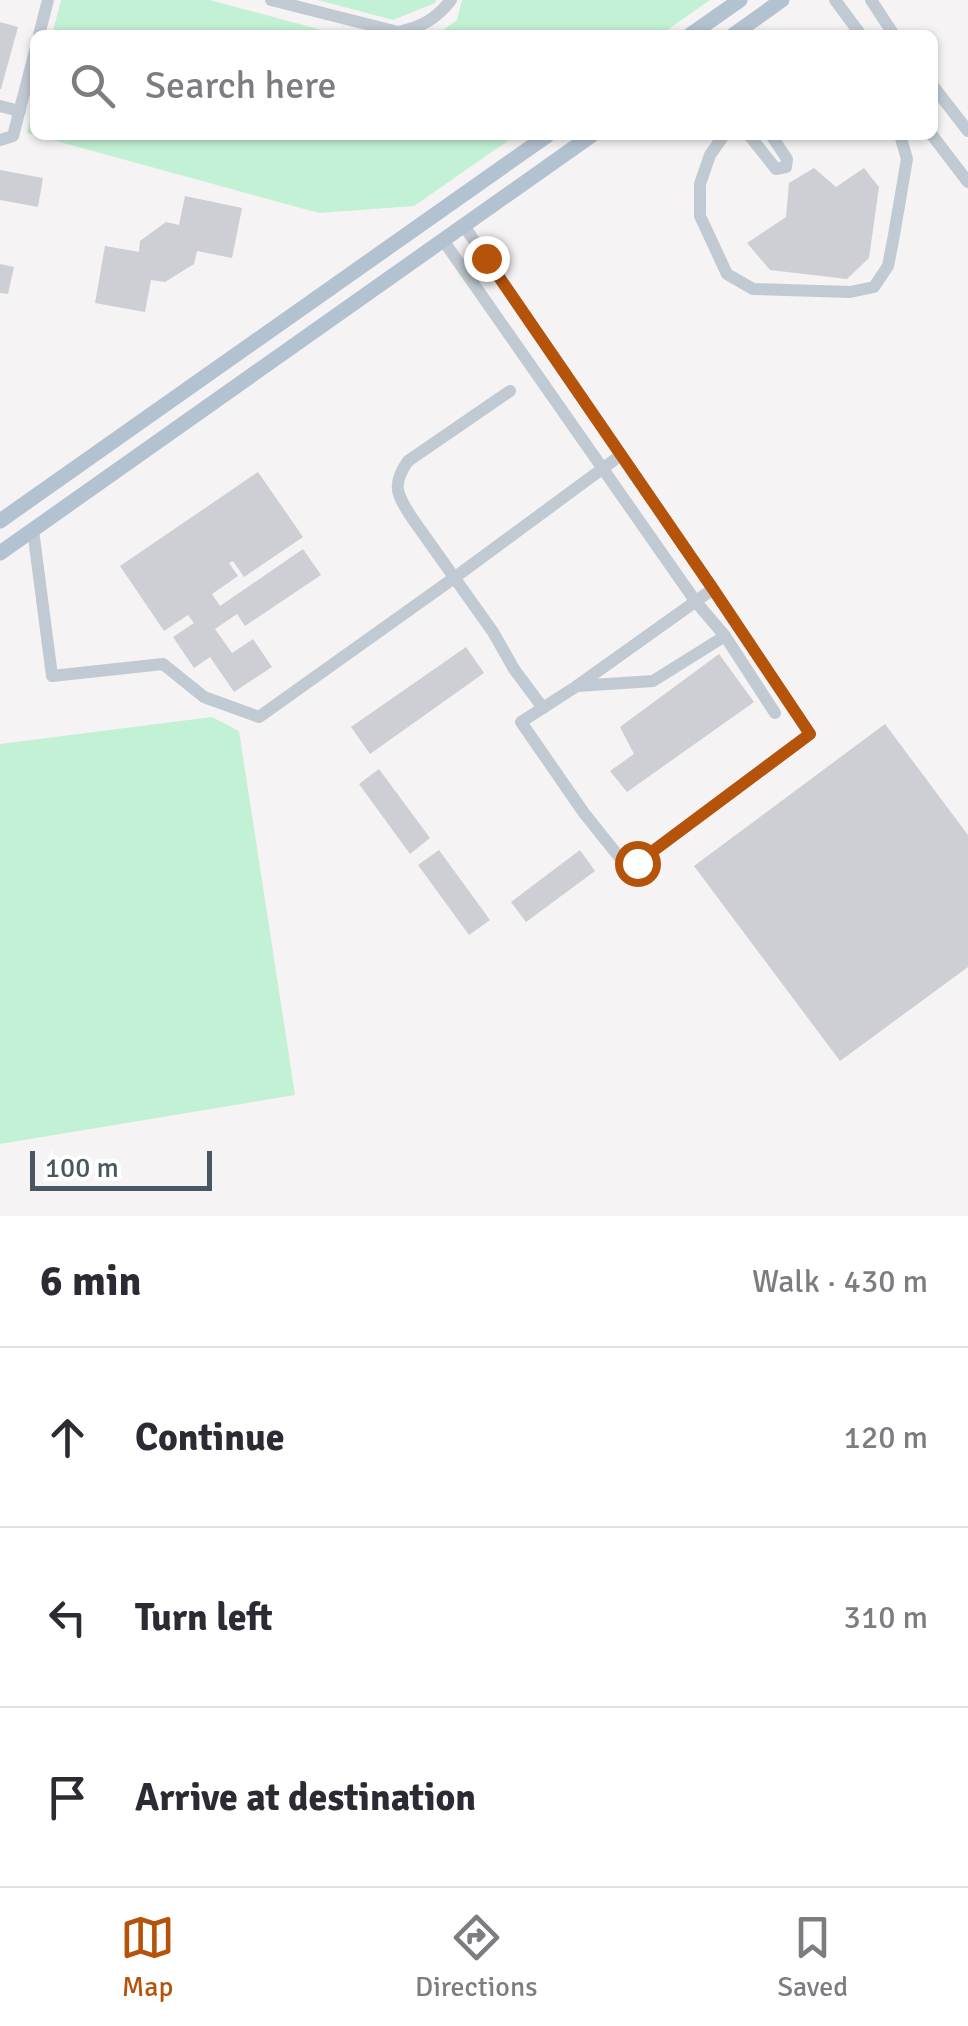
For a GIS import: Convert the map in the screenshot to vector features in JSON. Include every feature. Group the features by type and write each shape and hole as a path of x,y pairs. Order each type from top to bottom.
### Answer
{"main road":[{"path":"697,30 740,0"},
{"path":"740,30 782,0"},
{"path":"0,521 541,140"},
{"path":"0,553 585,140"}],"street":[{"path":"40,30 48,0"},
{"path":"271,0 390,30"},
{"path":"408,30 437,17 451,0"},
{"path":"835,0 856,30"},
{"path":"871,0 891,30"},
{"path":"0,140 13,136 30,70"},
{"path":"938,92 968,131"},
{"path":"0,106 20,111"},
{"path":"720,140 710,155 700,184 700,216 727,274 753,289 850,292 874,287 888,266 907,159 901,140"},
{"path":"753,140 776,169 786,167 788,159 775,140"},
{"path":"936,140 968,182"},
{"path":"464,226 713,589 810,734 637,863 620,858 521,722 713,589"},
{"path":"444,240 776,712"},
{"path":"510,392 408,462 397,485 400,499 543,708"},
{"path":"33,530 52,676 164,664 204,697 259,717 621,456"},
{"path":"577,686 653,681 726,636"}],"green space":[{"path":"61,0 210,0 321,30 53,30"},
{"path":"318,0 436,0 393,20"},
{"path":"462,0 710,0 667,30 443,30 457,20"},
{"path":"53,140 509,140 414,206 319,213"},
{"path":"212,717 239,731 295,1095 0,1144 0,744"}],"building":[{"path":"0,22 18,27 1,89 0,89"},
{"path":"814,168 836,187 864,168 879,187 869,258 847,279 770,270 747,243 786,217 789,183"},
{"path":"0,170 43,178 38,207 0,200"},
{"path":"185,196 242,208 232,258 197,251 194,264 165,282 151,280 145,312 95,303 105,246 139,252 140,241 166,222 179,225"},
{"path":"0,264 14,267 8,294 0,293"},
{"path":"258,472 303,537 244,577 233,561 229,563 238,576 212,594 220,606 303,549 321,575 245,626 237,614 215,629 232,653 253,639 272,667 234,692 210,657 194,668 173,637 194,623 188,615 164,631 120,566"},
{"path":"466,647 484,673 370,754 351,727"},
{"path":"719,654 754,702 627,792 610,771 634,754 620,727"},
{"path":"885,724 968,835 968,967 840,1061 694,866"},
{"path":"379,769 430,838 410,854 359,784"},
{"path":"439,850 490,920 469,935 418,865"},
{"path":"580,850 595,871 526,922 511,902"}],"route":[{"path":"486,258 810,734 637,863"}]}
